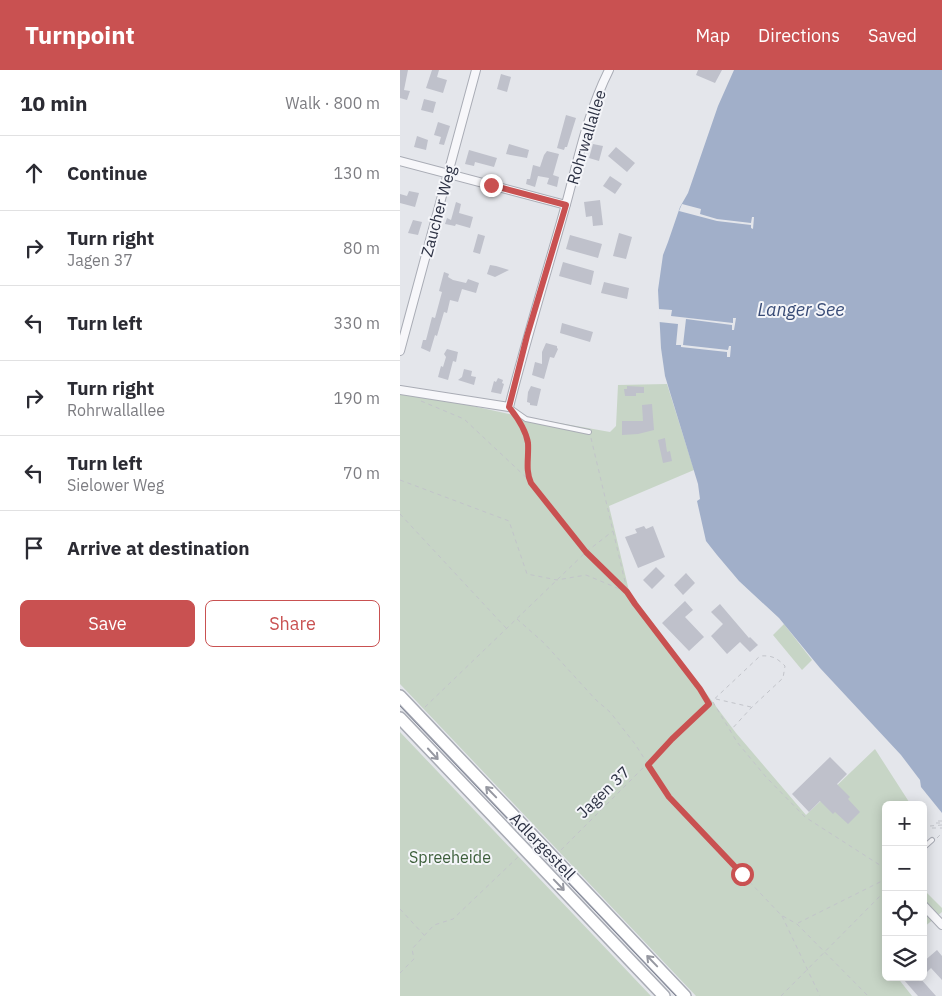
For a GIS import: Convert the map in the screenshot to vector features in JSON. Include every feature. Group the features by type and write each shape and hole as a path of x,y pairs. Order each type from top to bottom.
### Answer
{"main road":[{"name":"Adlergestell","path":"400,696 664,996"},
{"name":"Adlergestell","path":"400,718 685,996"}],"street":[{"name":"Zaucher Weg","path":"400,351 476,70"},
{"name":"Rohrwallallee","path":"509,407 527,336 566,205 591,112 609,70"},
{"path":"400,160 566,205"},
{"path":"400,390 509,407"},
{"path":"927,909 942,925"}],"lane":[{"path":"509,407 526,419 589,432"},
{"path":"925,846 932,840"}],"path":[{"path":"414,393 422,402 464,419 531,483 586,552 627,592 700,689 709,704"},
{"path":"519,420 528,442 527,475 531,483"},
{"path":"589,432 627,592"},
{"path":"400,480 509,521 527,574 557,580 586,575 627,592"},
{"path":"400,514 507,628"},
{"path":"417,714 586,552 613,531"},
{"path":"517,618 544,643 610,712 635,744 669,797 782,915 797,924 868,996"},
{"name":"Jagen 37","path":"548,862 648,765 672,739 760,656 768,655 777,658 785,666 783,678 752,707"},
{"path":"715,698 752,707 730,731"},
{"path":"712,701 737,742 766,777 805,817 882,866"},
{"path":"940,838 942,833"},
{"path":"400,973 414,959 412,949 434,925 453,919 520,855"},
{"path":"797,924 882,881"},
{"path":"780,996 885,891"},
{"path":"400,909 425,935"},
{"path":"782,915 820,996"}],"green space":[{"path":"667,384 694,470 609,506 629,591 736,733 806,815 875,749 908,801 882,801 882,981 900,981 912,996 696,996 400,684 400,390 509,414 610,432 616,426 618,385"},
{"path":"784,624 812,660 802,670 773,635"},
{"name":"Spreeheide","path":"400,732 651,996 400,996"},
{"path":"927,893 942,908 942,912 927,925"}],"water":[{"name":"Langer See","path":"734,70 942,70 942,813 921,787 920,780 901,755 820,668 779,618 739,581 706,541 697,501 700,499 698,484 665,376 661,348 658,290 663,255 680,207 688,193 718,106"}],"pier":[{"path":"682,204 701,209 700,214 717,219 751,223 752,217 754,217 753,229 751,225 717,221 679,211"},
{"path":"658,309 672,310 671,316 733,323 733,318 736,318 734,330 732,330 732,325 686,319 683,345 728,350 729,346 731,346 730,357 727,357 727,352 676,345 678,324 659,322"}],"building":[{"path":"400,70 408,70 404,90 410,91 407,100 400,98"},
{"path":"432,70 439,70 437,77 447,80 443,93 426,88"},
{"path":"698,70 722,70 715,83 696,75"},
{"path":"501,74 511,77 507,92 497,89"},
{"path":"424,99 436,102 433,113 421,110"},
{"path":"566,115 576,118 567,147 564,150 557,148"},
{"path":"438,122 450,126 444,145 439,144 441,137 434,135"},
{"path":"417,136 428,140 426,150 414,147"},
{"path":"509,144 529,150 527,158 506,154"},
{"path":"593,144 603,146 599,161 589,158"},
{"path":"616,147 635,163 627,172 608,156"},
{"path":"469,150 497,158 494,167 475,162 474,166 465,164"},
{"path":"547,151 559,154 553,175 559,177 557,187 547,184 549,178 538,176 535,187 526,184 527,179 530,179 533,165 540,167"},
{"path":"610,176 622,184 615,194 603,186"},
{"path":"409,191 419,193 415,207 400,203 400,194 407,196"},
{"path":"600,200 603,225 593,226 592,216 586,217 584,202"},
{"path":"456,202 461,204 459,213 473,217 470,228 456,224 455,226 445,224 447,218 451,220"},
{"path":"413,220 422,222 418,235 408,233"},
{"path":"619,233 632,237 626,259 613,256"},
{"path":"478,234 485,236 480,254 473,252"},
{"path":"570,235 602,244 598,258 566,249"},
{"path":"563,262 594,271 591,285 559,276"},
{"path":"490,265 509,270 495,277 487,274"},
{"path":"444,272 449,274 448,277 453,280 466,283 468,279 479,283 476,293 462,289 458,302 450,300 447,313 444,312 430,352 421,348 423,340 426,340 432,317 435,318 442,292 439,291"},
{"path":"604,282 629,288 627,299 601,293"},
{"path":"562,323 593,332 590,342 560,333"},
{"path":"546,343 557,346 558,349 554,358 550,357 544,379 532,375 535,362 542,364 542,352"},
{"path":"447,349 458,352 456,362 453,361 448,380 438,377 441,366 443,367 446,357 444,354"},
{"path":"464,369 472,371 471,376 476,377 474,385 458,380 462,377"},
{"path":"498,378 503,380 502,383 504,384 501,394 491,392 494,381 496,382"},
{"path":"531,386 541,389 537,406 530,405 527,402"},
{"path":"627,386 644,387 644,393 636,393 636,396 625,396 624,389 627,389"},
{"path":"652,404 654,430 622,435 622,421 643,421 642,405"},
{"path":"665,438 667,452 670,451 672,461 663,463 658,440"},
{"path":"644,526 646,529 653,526 665,557 638,568 625,537 637,533 635,529"},
{"path":"656,567 665,576 652,589 643,580"},
{"path":"686,573 695,583 683,595 674,585"},
{"path":"685,601 693,610 685,617 704,637 689,651 662,623"},
{"path":"720,604 749,638 758,645 750,652 740,642 727,654 711,636 723,624 711,612"},
{"path":"830,757 847,774 837,784 850,797 848,799 860,812 848,824 835,812 833,814 820,801 809,812 792,794"},
{"path":"937,950 942,956 942,980 931,968 927,972 927,959"},
{"path":"905,981 923,981 936,996 918,996"}],"tram line":[{"path":"400,706 676,996"}],"route":[{"path":"491,185 566,205 527,336 509,407 519,420 528,442 527,475 531,483 586,552 627,592 700,689 709,704 648,765 669,797 742,874"}]}
